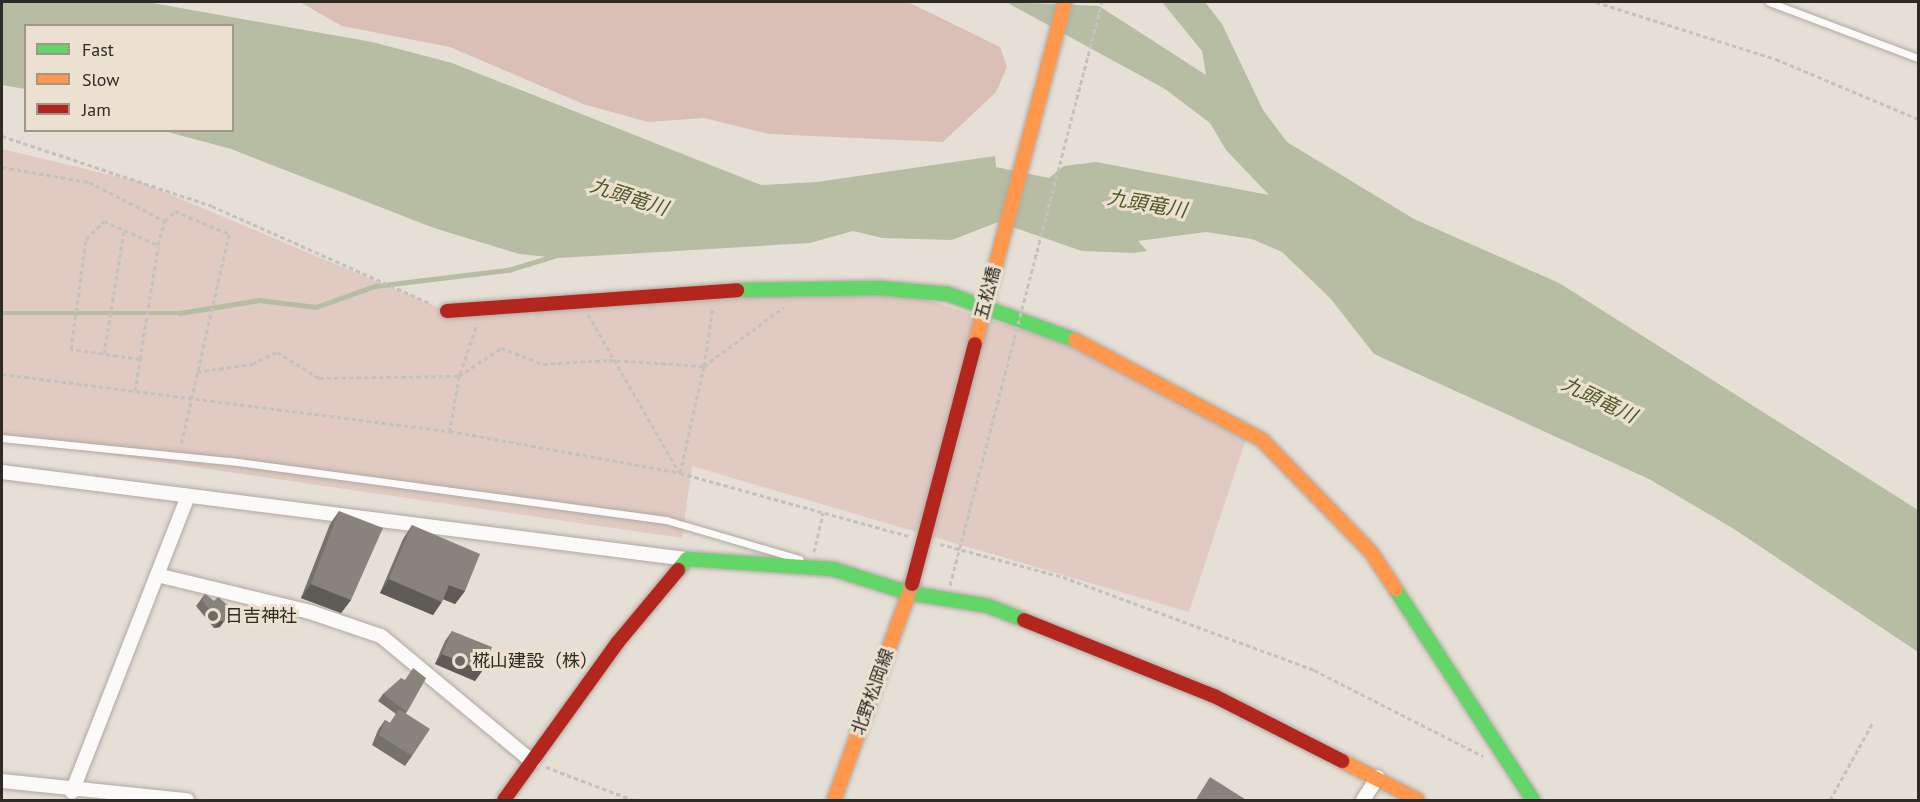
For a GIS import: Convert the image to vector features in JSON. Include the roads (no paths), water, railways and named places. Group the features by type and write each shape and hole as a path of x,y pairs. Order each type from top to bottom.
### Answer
{"street":[{"name":"五松橋","path":"911,589 1065,2"},
{"path":"447,311 715,291 880,288 948,294 1057,330 1262,440 1371,552 1533,801"},
{"path":"2,472 687,559 833,569 988,606 1214,696 1378,777 1418,801"},
{"path":"72,792 188,496"},
{"path":"504,801 626,632 687,559"},
{"path":"157,575 310,612 381,636 533,762"},
{"name":"北野松岡線","path":"834,801 911,589"},
{"path":"1363,801 1378,777"},
{"path":"2,781 72,792 188,801"}],"lane":[{"path":"1768,2 1918,58"},
{"path":"2,438 178,456 666,520 833,569"}],"water":[{"name":"九頭竜川","path":"2,2 147,2 372,42 452,63 761,185 817,182 995,156 996,167 1049,178 1064,166 1096,162 1269,195 1226,150 1210,123 1165,89 1006,2 1099,6 1206,75 1202,51 1162,2 1205,2 1222,24 1263,110 1287,142 1414,219 1559,283 1918,510 1918,652 1734,529 1649,479 1374,354 1330,298 1282,252 1252,239 1206,232 1138,241 1147,251 1133,253 1082,251 998,222 952,240 882,238 853,231 810,243 559,258 519,254 434,228 231,149 168,132 234,132 234,24 24,24 24,89 2,85"}],"waterway":[{"path":"2,313 180,313 259,300 316,307 375,286 508,270 554,256"}],"place":[{"name":"日吉神社","path":"213,616"},
{"name":"椛山建設（株）","path":"460,661"}]}
